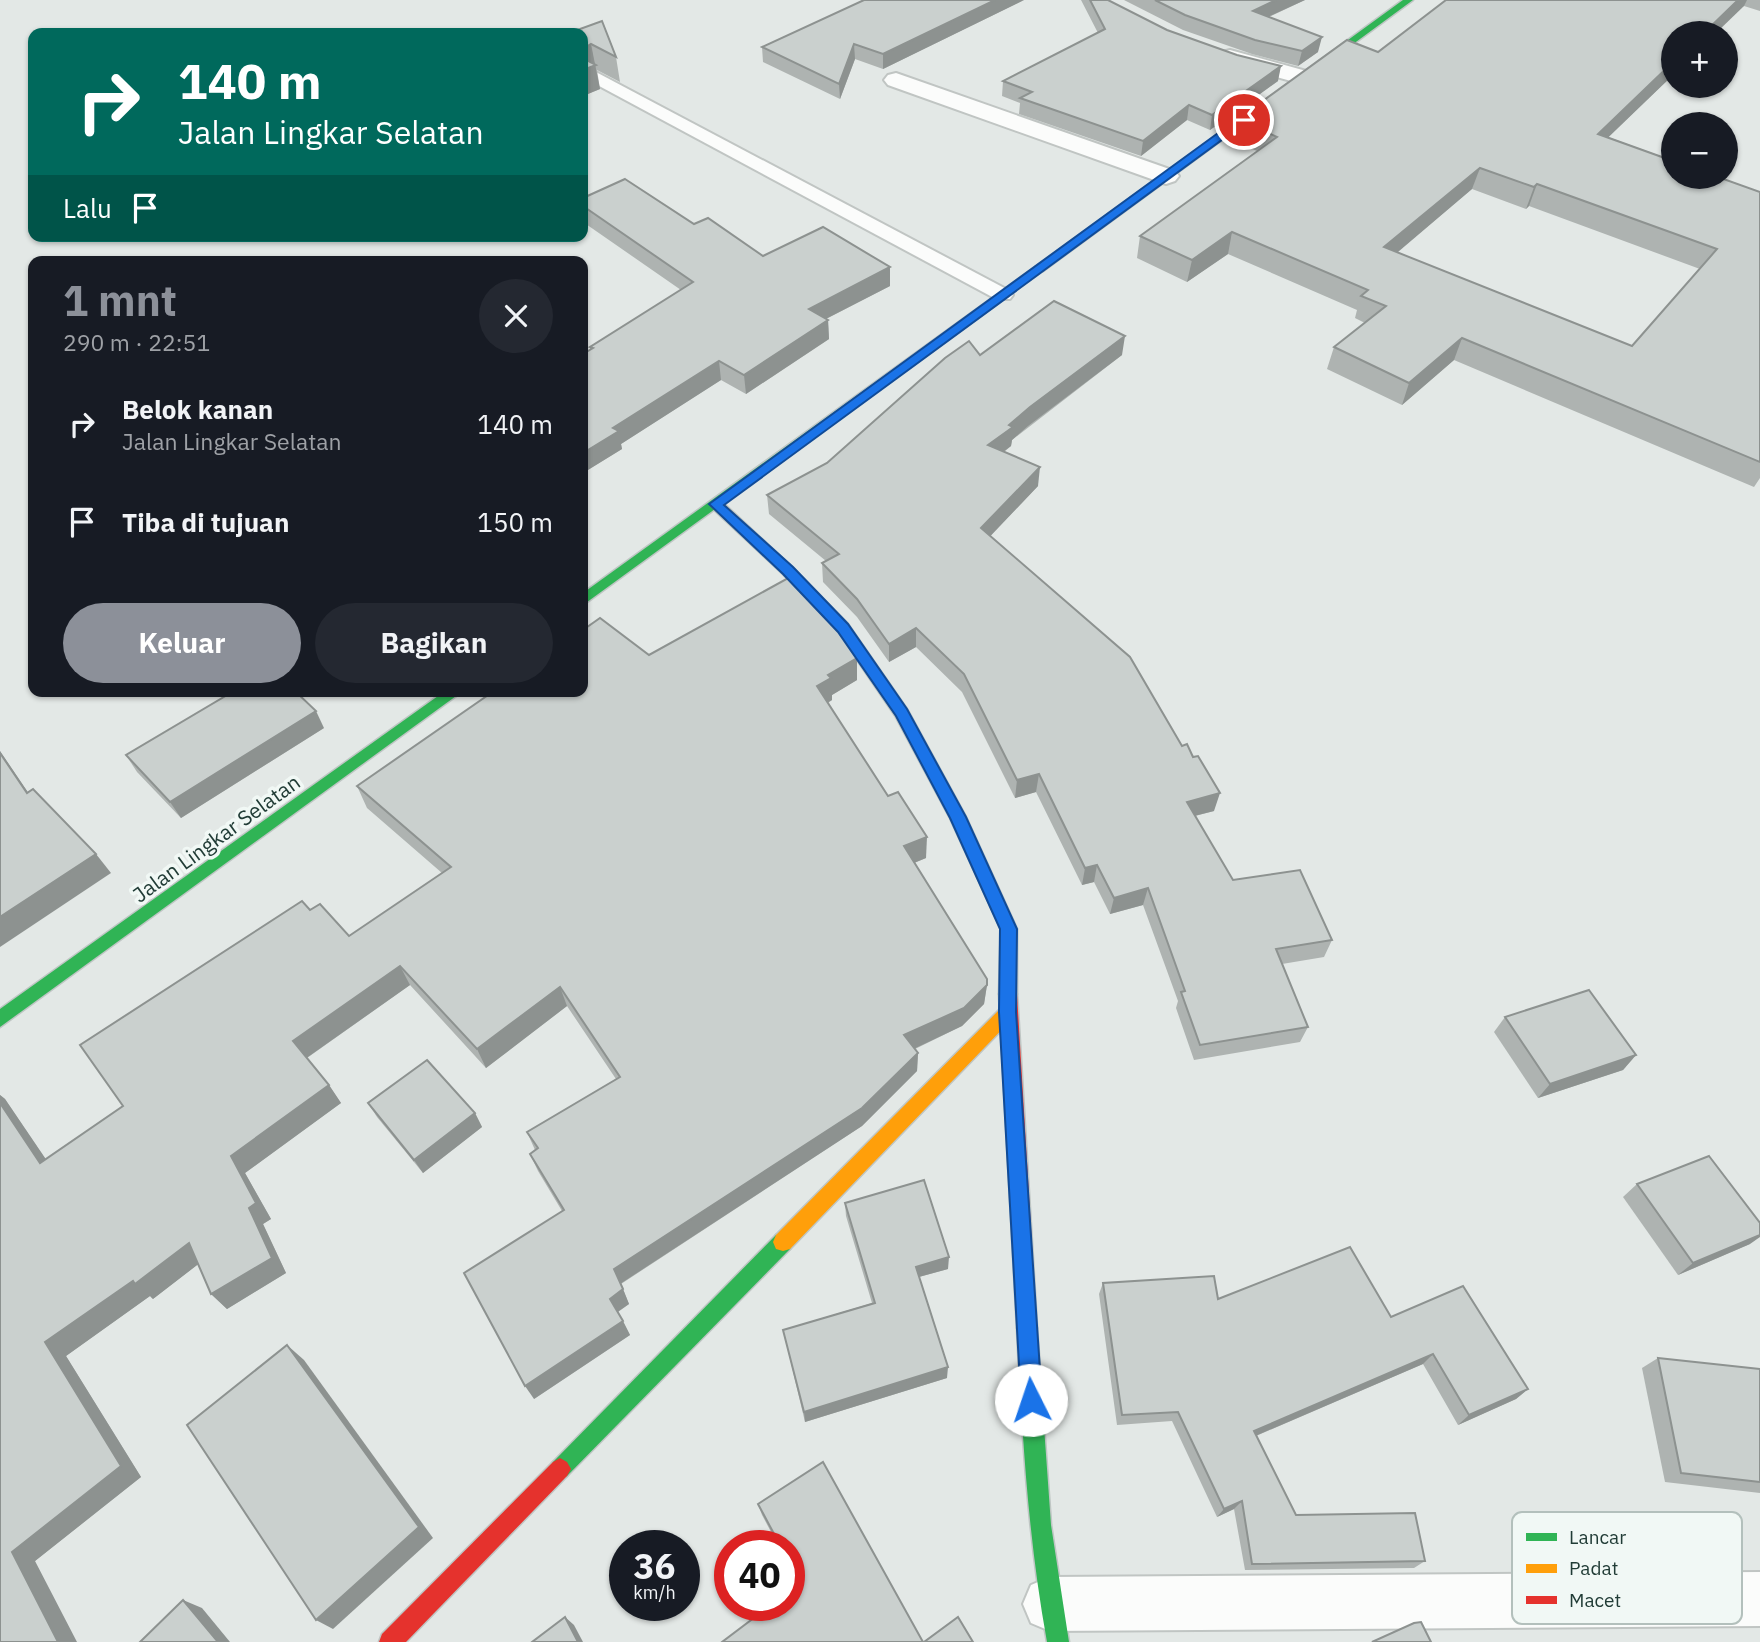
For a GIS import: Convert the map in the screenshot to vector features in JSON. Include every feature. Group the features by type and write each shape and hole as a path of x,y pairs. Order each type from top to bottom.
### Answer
{"main road":[{"path":"588,596 1409,0"},
{"path":"716,504 788,571 843,628 902,713 958,817 1009,929 1008,1012 1033,1428 1054,1623"},
{"name":"Jalan Lingkar Selatan","path":"0,1019 448,697"},
{"path":"390,1642 1008,1012"}],"street":[{"path":"1209,49 1302,77"},
{"path":"895,80 1166,176"},
{"path":"1742,1600 1760,1599"},
{"path":"1054,1623 1512,1607"}],"lane":[{"path":"594,76 1003,295"}],"building":[{"path":"864,0 995,0 883,54 854,44 839,84 762,47"},
{"path":"1090,0 1108,0 1167,30 1237,55 1281,66 1212,115 1189,105 1143,141 1020,98 1032,92 1003,81 1105,29"},
{"path":"1155,0 1276,0 1253,11 1322,37 1302,51 1255,40 1185,15"},
{"path":"1446,0 1738,0 1716,21 1661,21 1661,74 1598,134 1661,157 1661,189 1738,189 1738,184 1760,192 1760,462 1462,338 1409,383 1334,347 1386,306 1361,296 1368,290 1232,232 1192,260 1140,236 1277,137 1238,119 1347,40 1378,52","holes":["1480,168 1534,187 1537,184 1717,249 1632,346 1384,247"]},
{"path":"602,21 616,57 591,44 588,46 588,28 583,28"},
{"path":"625,179 694,224 708,218 763,256 823,227 890,267 809,309 828,320 744,375 719,361 613,428 619,431 588,450 588,351 593,348 590,347 693,282 588,209 588,196"},
{"path":"1054,301 1125,336 1030,407 1009,425 1013,427 988,445 1040,467 981,528 1130,657 1182,746 1187,744 1193,757 1198,756 1220,793 1187,802 1233,880 1300,870 1332,940 1276,949 1308,1027 1200,1045 1181,992 1185,991 1148,888 1114,898 1097,865 1085,868 1039,774 1017,780 964,674 916,628 889,644 857,599 822,563 839,554 767,495 827,463 945,358 969,341 980,355"},
{"path":"790,577 828,616 857,658 828,675 831,678 817,686 888,796 898,792 927,837 904,846 987,979 987,985 964,1008 904,1035 918,1053 862,1108 614,1269 623,1289 610,1299 623,1321 525,1386 464,1273 564,1210 530,1154 538,1148 527,1132 620,1077 560,987 477,1049 400,966 293,1041 329,1085 231,1156 256,1203 249,1208 272,1258 211,1294 189,1243 135,1284 133,1281 45,1342 121,1466 12,1552 58,1642 0,1642 0,1103 40,1163 123,1106 80,1045 302,901 310,910 320,904 349,936 451,867 357,786 485,697 588,697 588,626 600,618 649,655"},
{"path":"224,697 301,697 316,711 170,802 126,755"},
{"path":"0,753 27,793 33,789 96,854 0,917"},
{"path":"1589,990 1636,1055 1550,1084 1505,1017"},
{"path":"427,1060 475,1113 414,1160 368,1103"},
{"path":"1709,1156 1760,1223 1760,1235 1693,1263 1637,1184"},
{"path":"924,1180 949,1257 916,1267 948,1367 804,1412 783,1330 875,1303 845,1203"},
{"path":"1350,1247 1391,1317 1463,1286 1528,1389 1469,1415 1433,1354 1254,1431 1296,1515 1415,1513 1425,1561 1252,1564 1242,1501 1224,1509 1178,1412 1122,1415 1103,1283 1214,1276 1218,1299"},
{"path":"287,1345 419,1527 316,1620 187,1425"},
{"path":"1658,1358 1760,1369 1760,1482 1681,1473"},
{"path":"823,1462 923,1642 722,1642 750,1621 805,1621 805,1530 772,1530 758,1504"},
{"path":"183,1600 218,1642 140,1642"},
{"path":"565,1617 578,1642 532,1642"},
{"path":"958,1617 973,1642 924,1642"},
{"path":"1421,1622 1431,1642 1372,1642 1414,1623"}],"traffic: fast":[{"path":"1274,98 1409,0"},
{"path":"588,596 1039,269"},
{"path":"0,1019 448,697"},
{"path":"560,1469 783,1242"},
{"path":"1027,1328 1041,1525 1058,1642"}],"traffic: slow":[{"path":"1039,269 1274,98"},
{"path":"716,504 788,571 843,628 902,713 958,817 1009,929 1008,994"},
{"path":"783,1242 1008,1012"}],"traffic: jam":[{"path":"1008,994 1027,1328"},
{"path":"390,1642 560,1469"}],"route":[{"path":"1031,1400 1008,1012 1009,929 958,817 902,713 843,628 788,571 716,504 1244,120"}]}
